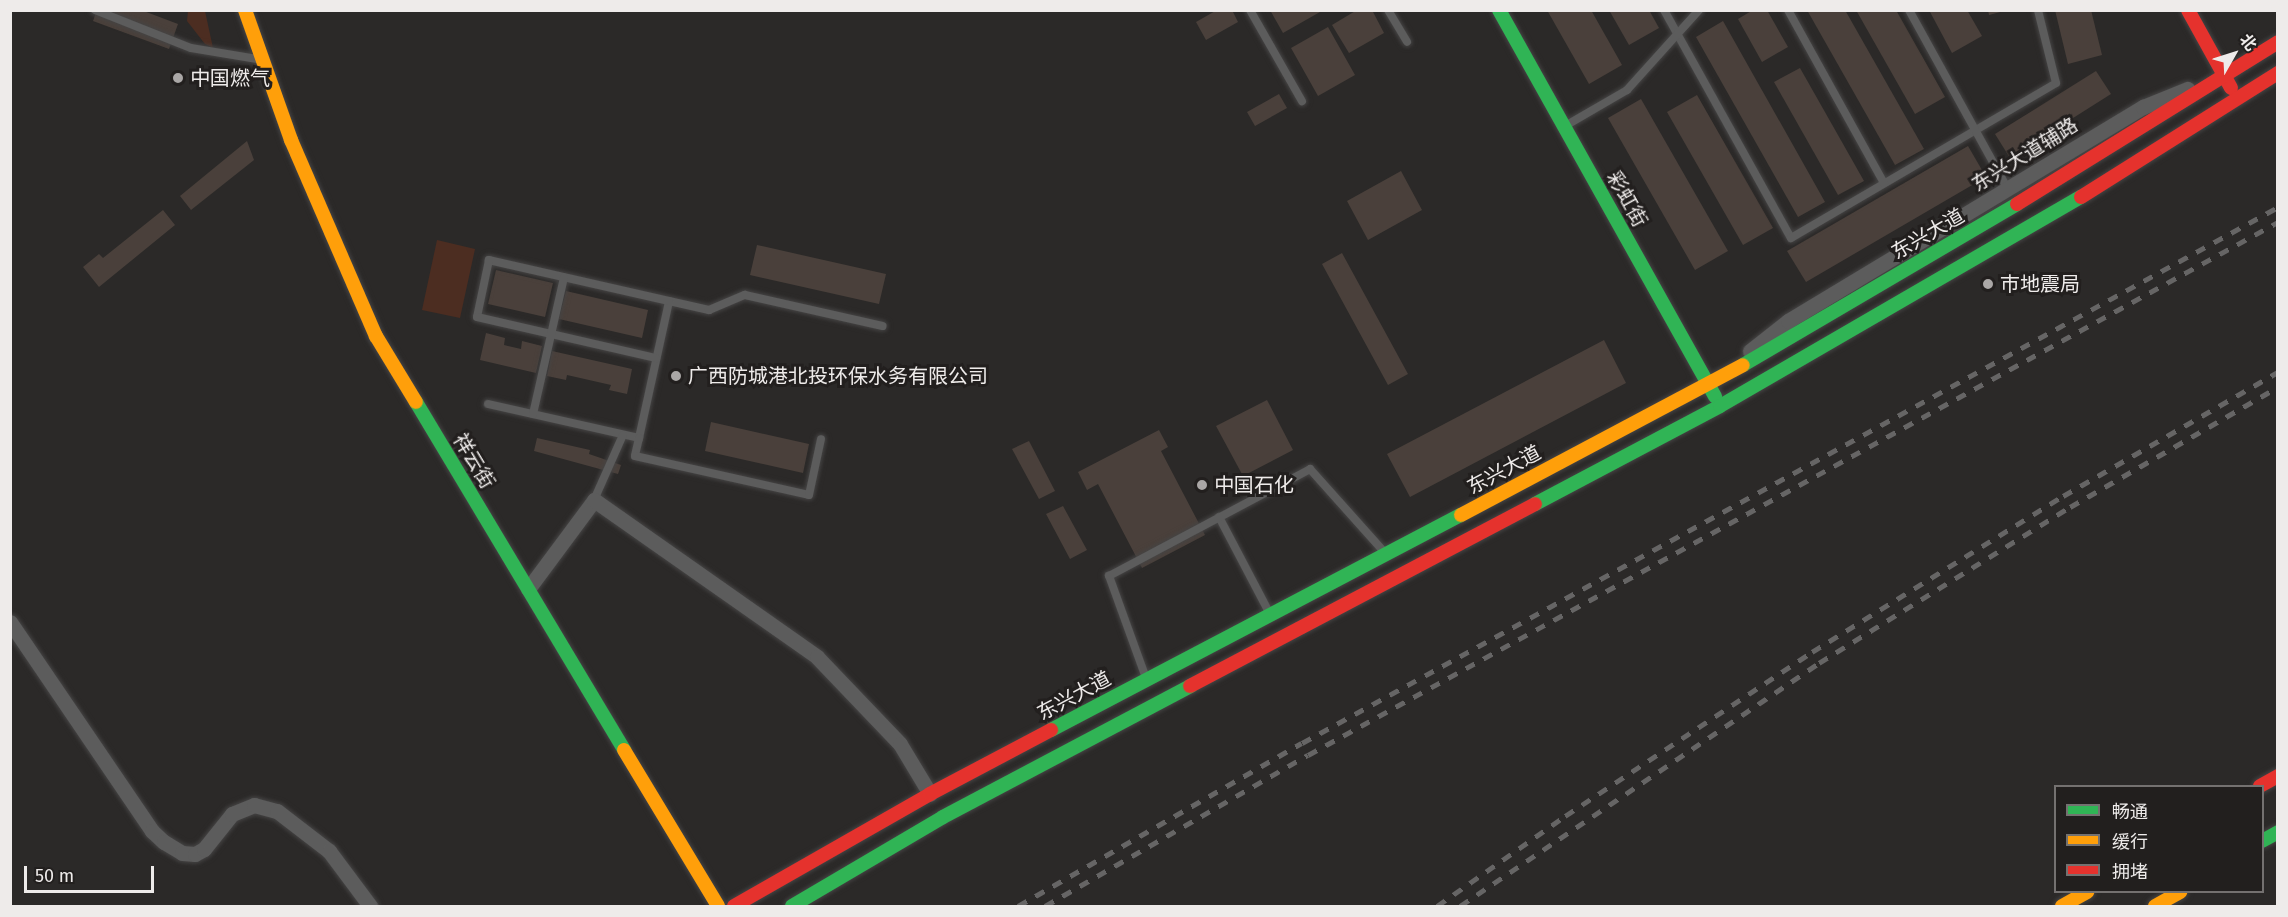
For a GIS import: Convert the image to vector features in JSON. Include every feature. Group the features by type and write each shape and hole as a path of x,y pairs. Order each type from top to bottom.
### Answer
{"main road":[{"name":"祥云街","path":"245,10 291,140 376,336 718,906"},
{"name":"彩虹街","path":"1499,10 1720,406"},
{"path":"2188,10 2238,98"},
{"name":"东兴大道","path":"734,906 930,794 1708,386 1974,230 2277,42"},
{"path":"792,906 943,817 1720,406 2015,238 2277,73"},
{"path":"2262,785 2277,776"},
{"path":"2264,841 2277,832"},
{"path":"2062,906 2084,893"},
{"path":"2155,906 2177,893"}],"street":[{"name":"东兴大道辅路","path":"1708,386 1788,321 1966,216 2143,107 2223,75"},
{"path":"1966,216 1974,230"},
{"path":"1858,280 1893,277"},
{"path":"528,589 594,500 817,657 900,744 930,794"},
{"path":"10,622 152,831 164,842 182,853 195,854 204,849 232,814 254,805 277,811 328,851 370,906"}],"lane":[{"path":"95,10 191,48 262,60"},
{"path":"1250,10 1302,101"},
{"path":"1389,10 1407,42"},
{"path":"1664,10 1791,238 2056,82 2038,10"},
{"path":"1564,126 1627,90 1700,10"},
{"path":"1788,10 1884,183"},
{"path":"1909,10 2009,190"},
{"path":"656,358 477,317 489,260 709,310 745,295 883,326"},
{"path":"533,414 564,277"},
{"path":"669,301 635,456 809,495 821,439"},
{"path":"488,404 639,438"},
{"path":"594,500 624,435"},
{"path":"1147,680 1109,576 1310,469 1386,555"},
{"path":"1219,517 1270,615"}],"shaded area":[{"path":"188,11 205,11 213,48 205,44 187,21"},
{"path":"437,240 475,249 460,318 422,310"}],"building":[{"path":"97,10 141,10 178,24 169,49 93,21"},
{"path":"1217,10 1232,10 1238,22 1206,40 1196,22"},
{"path":"1270,10 1318,10 1320,12 1283,33"},
{"path":"1357,10 1372,10 1384,33 1349,53 1332,25"},
{"path":"1547,10 1591,10 1622,65 1589,84"},
{"path":"1609,10 1649,10 1659,28 1629,45"},
{"path":"1753,10 1767,10 1788,47 1762,62 1738,19"},
{"path":"1807,10 1845,10 1924,149 1895,165"},
{"path":"1856,10 1896,10 1945,97 1915,114"},
{"path":"1929,10 1967,10 1982,36 1952,53"},
{"path":"1988,10 2004,10 2004,11 1989,15"},
{"path":"2055,10 2091,10 2102,55 2068,64"},
{"path":"1723,21 1825,202 1798,217 1696,37"},
{"path":"1328,27 1355,75 1318,96 1291,48"},
{"path":"1800,68 1864,181 1838,195 1774,82"},
{"path":"2096,71 2111,94 2010,158 1995,134"},
{"path":"1279,94 1287,108 1255,126 1247,112"},
{"path":"1697,95 1773,228 1743,245 1667,112"},
{"path":"1641,99 1728,251 1695,270 1608,118"},
{"path":"247,141 254,160 191,210 180,196"},
{"path":"1968,146 1986,177 1806,282 1787,251"},
{"path":"1401,171 1422,210 1368,240 1347,201"},
{"path":"163,210 175,225 99,287 83,267 99,254 103,258"},
{"path":"757,245 886,274 879,304 750,275"},
{"path":"1342,253 1408,374 1388,385 1322,264"},
{"path":"496,270 553,283 545,317 488,304"},
{"path":"566,291 648,310 642,338 559,319"},
{"path":"486,333 505,338 504,345 521,349 522,341 542,346 536,373 480,360"},
{"path":"1604,340 1626,383 1410,497 1387,454"},
{"path":"552,351 632,369 627,394 609,390 611,385 567,375 566,380 547,376"},
{"path":"1267,400 1293,450 1243,476 1216,426"},
{"path":"711,422 809,444 803,473 705,451"},
{"path":"1159,430 1168,447 1161,451 1205,535 1142,568 1098,484 1087,490 1078,472"},
{"path":"537,438 590,450 589,454 621,465 618,474 534,451"},
{"path":"1029,441 1055,491 1039,499 1012,449"},
{"path":"1063,506 1087,550 1070,559 1046,514"}],"railway":[{"path":"1018,906 1302,743 2278,207"},
{"path":"1045,906 1308,755 2278,222"},
{"path":"1437,906 1565,816 1812,652 2063,496 2278,372"},
{"path":"1460,906 1819,663 2070,507 2278,387"}],"traffic: fast":[{"path":"1499,10 1715,397"},
{"path":"1535,504 1720,406 2081,197"},
{"path":"1743,365 2017,204"},
{"path":"416,402 624,750"},
{"path":"1051,730 1461,515"},
{"path":"792,906 943,817 1190,686"},
{"path":"2264,840 2278,832"}],"traffic: slow":[{"path":"245,10 291,140 376,336 416,402"},
{"path":"1461,515 1743,365"},
{"path":"624,750 718,906"},
{"path":"2062,906 2085,893"},
{"path":"2155,906 2178,893"}],"traffic: jam":[{"path":"2188,10 2231,88"},
{"path":"2017,204 2278,42"},
{"path":"2081,197 2278,73"},
{"path":"1190,686 1535,504"},
{"path":"734,906 930,794 1051,730"},
{"path":"2262,785 2278,776"}],"place":[{"name":"中国燃气","path":"178,78"},
{"name":"巿地震局","path":"1988,284"},
{"name":"广西防城港北投环保水务有限公司","path":"676,376"},
{"name":"中国石化","path":"1202,485"}]}
